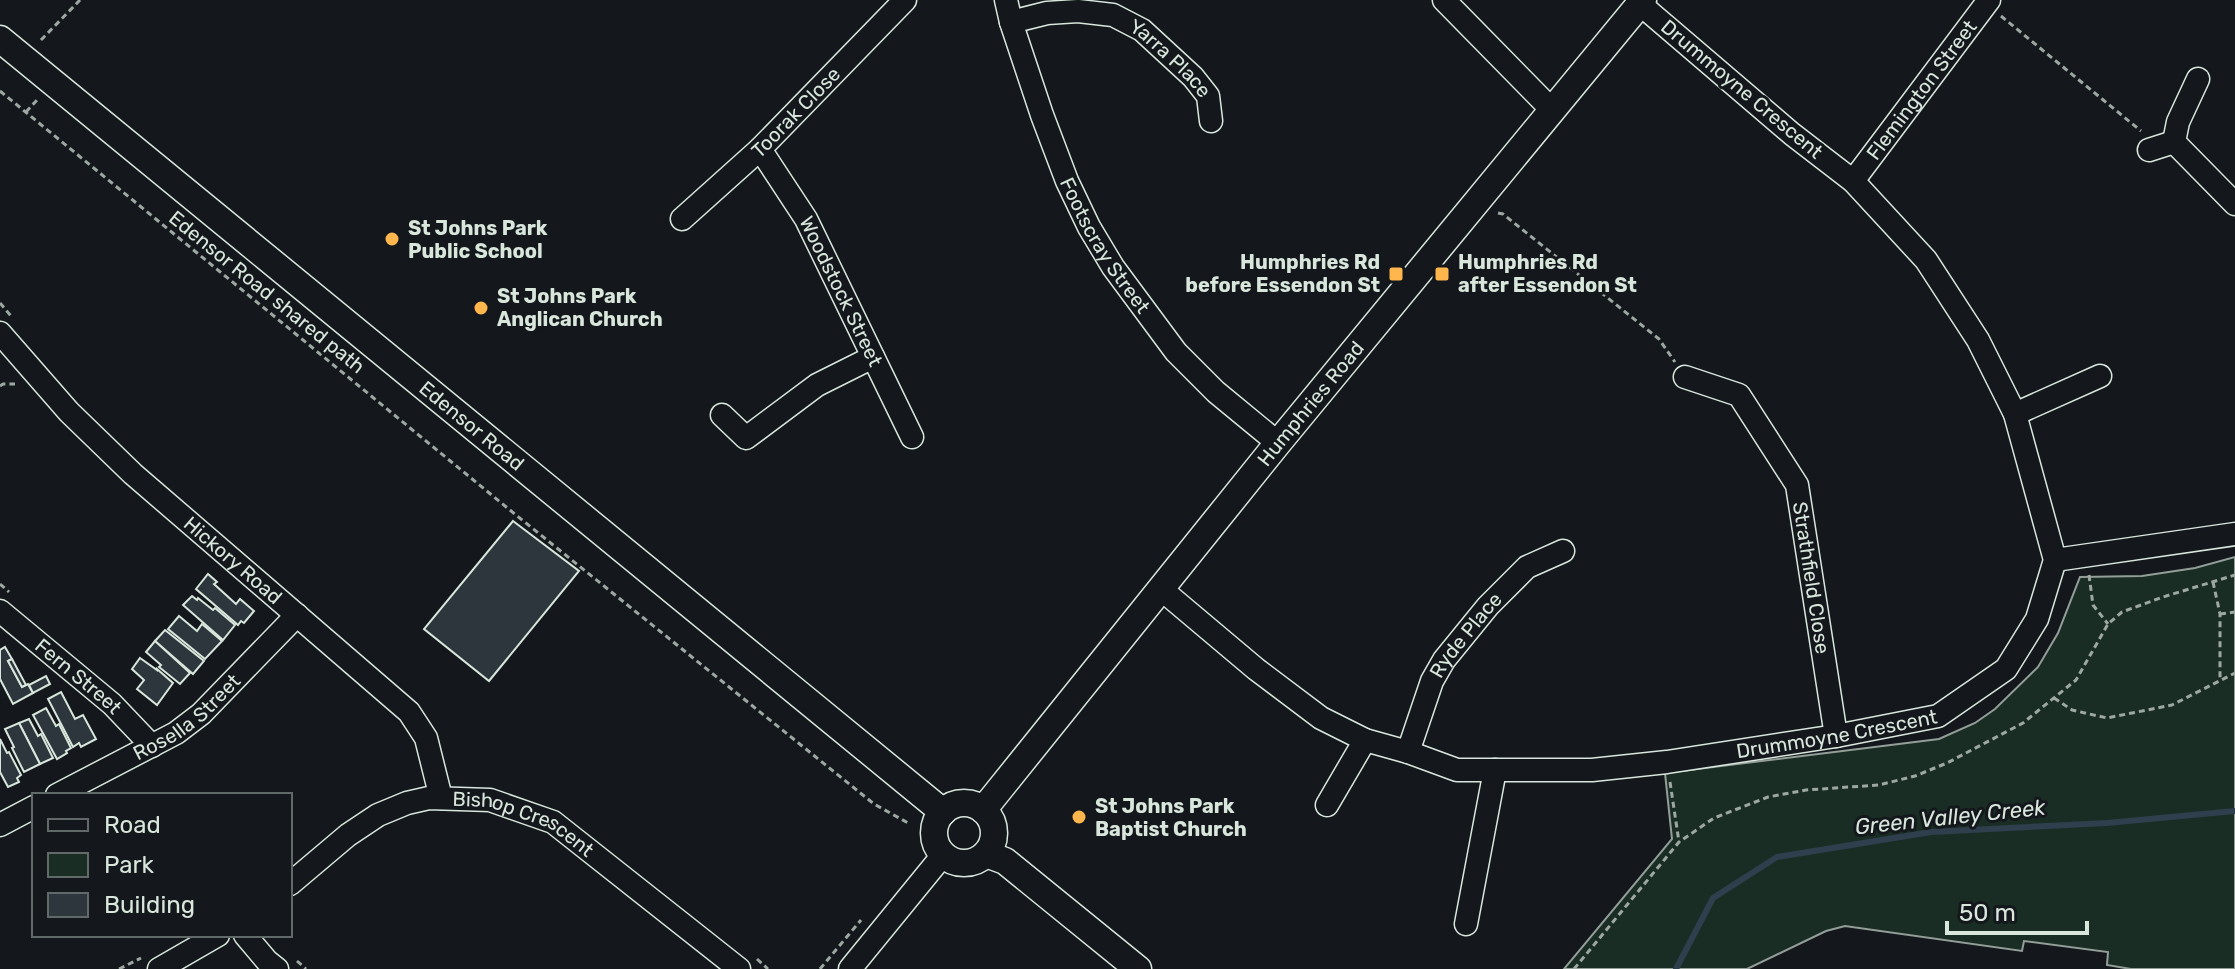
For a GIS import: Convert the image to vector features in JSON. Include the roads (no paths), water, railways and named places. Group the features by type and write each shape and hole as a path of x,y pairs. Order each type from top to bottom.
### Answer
{"main road":[{"name":"Humphries Road","path":"983,810 1278,443 1641,2"},
{"name":"Edensor Road","path":"0,39 943,812"},
{"path":"963,803 983,810 990,817 994,836 986,854 962,863 943,855 935,840 934,830 943,812 963,803"},
{"path":"986,854 1007,863 1138,969"}],"street":[{"name":"Toorak Close","path":"682,219 760,149 905,0"},
{"name":"Footscray Street","path":"1006,0 1042,115 1067,181 1113,267 1176,352 1216,392 1278,443"},
{"path":"1444,0 1552,110"},
{"name":"Drummoyne Crescent","path":"1161,589 1256,669 1321,718 1365,740 1457,770 1592,770 1667,762 1836,736 1938,716 2006,669 2037,619 2055,560 2015,414 1978,340 1926,260 1853,181 1792,134 1641,2"},
{"name":"Flemington Street","path":"1853,181 1987,2"},
{"name":"Yarra Place","path":"1011,22 1047,13 1078,11 1113,15 1142,30 1193,77 1208,96 1211,121"},
{"path":"2198,79 2178,122 2161,146 2235,204"},
{"name":"Woodstock Street","path":"760,149 806,219 912,437"},
{"path":"722,415 746,438 817,385 873,357"},
{"name":"Hickory Road","path":"4,363 69,412 133,474 409,712 426,738 441,798"},
{"path":"2015,414 2100,376"},
{"name":"Strathfield Close","path":"1685,377 1739,395 1797,485 1836,736"},
{"path":"2055,560 2235,534"},
{"name":"Ryde Place","path":"1408,752 1432,681 1444,660 1488,606 1527,567 1563,551"},
{"name":"Fern Street","path":"0,611 112,704 152,746"},
{"name":"Rosella Street","path":"61,793 176,733 201,714 297,615"},
{"path":"1327,805 1365,740"},
{"path":"1466,924 1495,770"},
{"name":"Bishop Crescent","path":"292,882 348,835 378,815 429,798 490,800 553,822 739,969"},
{"path":"0,825 32,808"},
{"path":"850,969 943,855"},
{"path":"159,969 215,937"},
{"path":"247,937 277,969"}],"waterway":[{"name":"Green Valley Creek","path":"1676,969 1713,898 1777,857 1931,832 2107,823 2235,811"}],"place":[{"name":"St Johns Park Public School","path":"392,239"},
{"name":"Humphries Rd before Essendon St","path":"1396,274"},
{"name":"Humphries Rd after Essendon St","path":"1442,274"},
{"name":"St Johns Park Anglican Church","path":"481,308"},
{"name":"St Johns Park Baptist Church","path":"1079,817"}]}
